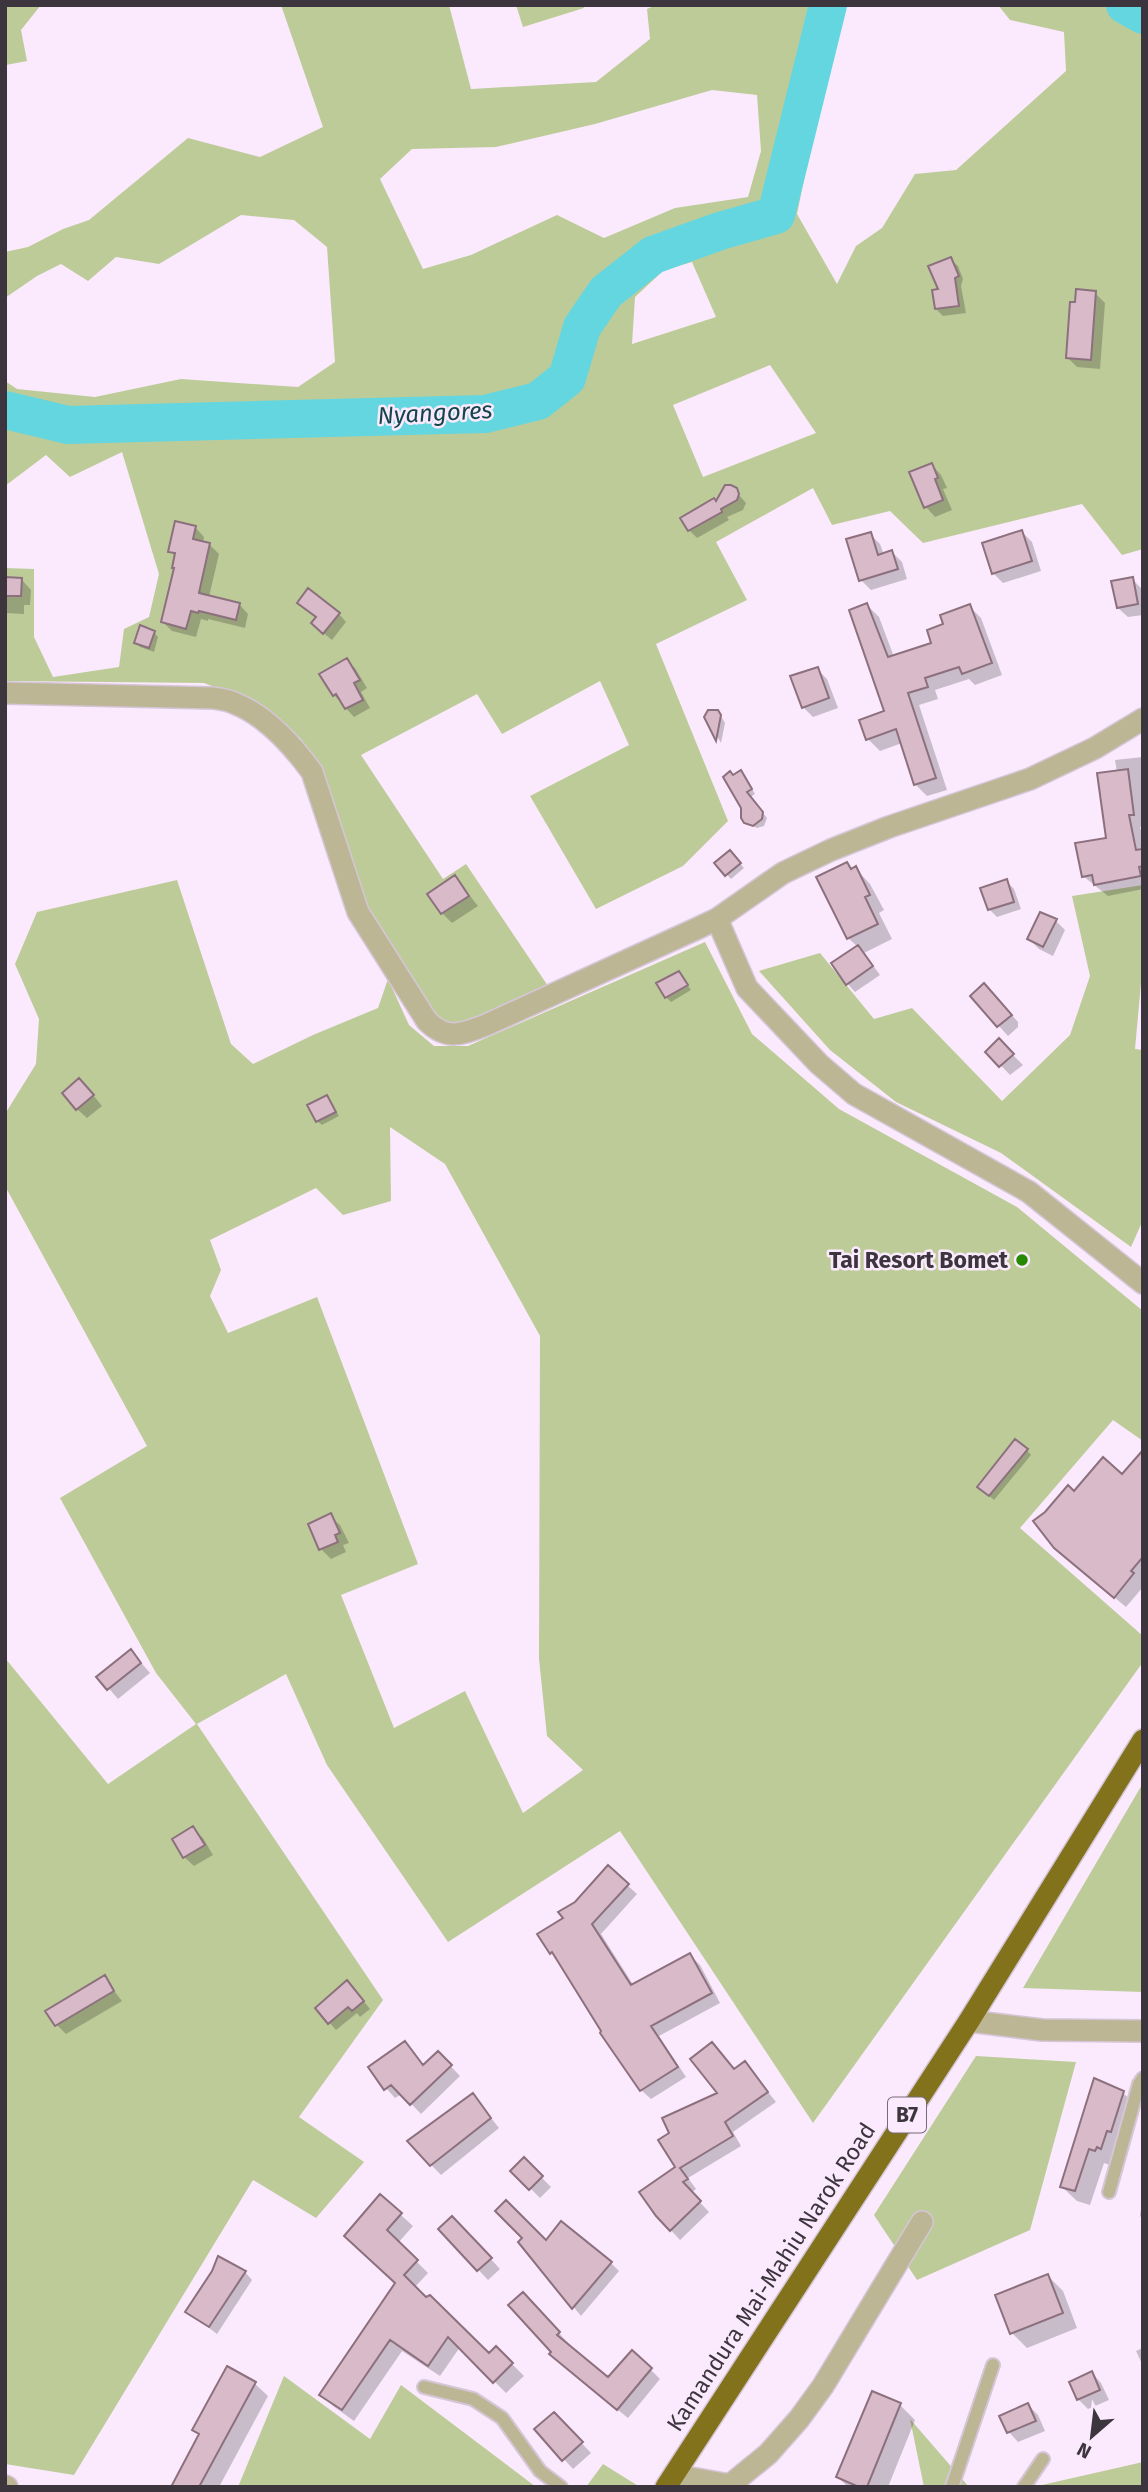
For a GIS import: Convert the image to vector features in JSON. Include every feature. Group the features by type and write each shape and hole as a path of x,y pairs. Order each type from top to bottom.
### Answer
{"highway":[{"name":"Kamandura Mai-Mahiu Narok Road","path":"670,2481 969,2021 1143,1740"}],"street":[{"path":"5,693 213,698 235,703 269,726 312,772 358,912 427,1021 435,1029 452,1035 486,1026 717,919 783,873 831,850 889,827 1030,779 1095,748 1143,719"},
{"path":"717,919 747,988 819,1064 854,1094 1029,1192 1143,1283"},
{"path":"969,2021 1042,2030 1143,2031"},
{"path":"670,2481 730,2485 768,2454 823,2386 922,2222"}],"lane":[{"path":"1109,2192 1139,2084 1143,2078"},
{"path":"952,2487 993,2365"},
{"path":"424,2387 472,2399 502,2418 540,2471 561,2487"},
{"path":"1024,2487 1043,2459"}],"green space":[{"path":"5,5 41,5 21,30 27,61 6,65"},
{"path":"281,5 449,5 471,89 596,82 650,39 647,9 656,5 844,5 834,31 797,214 837,284 856,246 882,228 915,174 956,170 1066,71 1064,32 1010,20 998,5 1143,5 1143,549 1122,555 1082,504 923,543 890,511 832,525 813,488 716,542 747,600 656,644 728,821 683,866 596,909 530,796 629,745 600,681 502,734 477,694 361,755 443,879 466,864 548,986 455,1025 432,1015 363,910 324,774 301,739 263,706 204,683 5,681 5,568 34,569 34,637 53,677 119,667 124,629 149,617 159,574 122,452 70,477 46,455 5,486 5,381 17,389 95,397 181,379 298,387 335,362 327,247 294,220 241,215 159,264 116,257 88,281 61,264 37,276 5,298 5,252 28,247 63,229 89,220 188,138 260,157 323,127","holes":["712,90 757,95 761,151 748,197 675,208 604,238 557,215 471,255 423,269 380,179 412,149 496,147 595,124","692,262 716,317 632,344 635,297 664,270","770,365 816,433 703,477 673,405"]},
{"path":"516,5 583,5 584,8 523,27"},
{"path":"177,880 231,1044 253,1064 378,1008 388,979 409,1025 434,1046 468,1046 705,942 752,1034 839,1109 1017,1207 1143,1311 1143,1441 1113,1420 1020,1528 1143,1636 1143,1662 813,2123 620,1831 448,1942 327,1765 286,1674 197,1724 383,2000 299,2117 364,2162 316,2218 253,2180 74,2475 5,2464 5,1658 108,1784 196,1724 156,1673 60,1498 147,1446 5,1186 5,1114 36,1064 39,1019 15,964 37,912","holes":["390,1127 445,1164 540,1336 539,1659 547,1736 583,1770 523,1813 465,1691 394,1728 341,1595 418,1564 317,1297 228,1333 210,1296 221,1270 210,1240 316,1188 343,1215 391,1201"]},
{"path":"1143,885 1143,961 1135,1049 1143,1050 1143,1220 1131,1247 1001,1153 896,1102 830,1050 759,971 820,953 874,1019 912,1008 1002,1101 1070,1035 1090,976 1072,896"},
{"path":"1143,1783 1143,1992 1023,1988"},
{"path":"976,2056 1076,2062 1030,2230 917,2280 874,2215"},
{"path":"284,2376 370,2439 401,2385 536,2487 238,2487"},
{"path":"910,2419 969,2487 924,2487"},
{"path":"1143,2462 1143,2487 1033,2487"},
{"path":"603,2464 640,2487 586,2487"}],"building":[{"path":"951,257 959,276 955,278 959,306 935,309 932,290 938,289 928,266"},
{"path":"1076,289 1096,291 1091,360 1066,358 1070,302 1075,302"},
{"path":"932,463 943,500 924,508 909,472"},
{"path":"725,485 737,488 737,500 721,509 722,512 688,531 680,518 714,498 716,501"},
{"path":"175,521 196,526 193,539 210,543 199,593 240,603 236,620 191,611 186,629 161,622 174,568 175,553 168,552"},
{"path":"1022,530 1032,561 992,574 982,543"},
{"path":"871,532 878,555 892,550 898,569 859,581 846,539"},
{"path":"5,577 22,578 21,596 5,596"},
{"path":"1133,577 1138,604 1117,608 1111,581"},
{"path":"308,588 340,613 323,634 311,623 316,617 297,603"},
{"path":"867,603 888,657 931,643 927,630 943,624 940,615 970,604 992,663 962,674 959,667 925,678 928,687 908,693 936,778 914,785 896,729 866,740 859,720 884,711 849,610"},
{"path":"140,625 155,631 149,648 134,643"},
{"path":"347,658 360,680 354,683 363,700 345,709 319,674"},
{"path":"818,667 829,698 802,708 790,676"},
{"path":"708,710 718,710 721,715 716,741 704,717"},
{"path":"1128,769 1134,815 1129,815 1136,850 1143,849 1143,866 1139,867 1141,876 1094,885 1092,875 1082,877 1075,843 1106,838 1097,773"},
{"path":"741,770 752,789 747,792 763,812 762,819 753,826 744,823 741,808 723,777 730,771 733,775"},
{"path":"730,850 741,863 725,876 714,863"},
{"path":"847,862 851,869 856,866 870,895 865,897 878,924 847,939 816,877"},
{"path":"455,875 469,896 441,914 427,894"},
{"path":"1007,879 1014,902 988,910 980,888"},
{"path":"1040,912 1057,919 1043,947 1027,939"},
{"path":"858,945 873,966 846,985 831,963"},
{"path":"679,971 688,985 665,998 656,983"},
{"path":"984,983 1012,1015 997,1027 970,996"},
{"path":"999,1038 1014,1054 999,1067 985,1052"},
{"path":"79,1078 94,1095 76,1110 62,1093"},
{"path":"327,1095 336,1112 316,1122 307,1105"},
{"path":"1015,1439 1028,1449 989,1496 977,1487"},
{"path":"1143,1450 1143,1557 1114,1598 1054,1548 1033,1521 1045,1512 1068,1485 1074,1491 1103,1457 1122,1474"},
{"path":"331,1513 340,1533 335,1535 338,1542 319,1550 308,1524"},
{"path":"131,1649 141,1663 107,1690 96,1677"},
{"path":"193,1826 205,1845 183,1858 172,1839"},
{"path":"608,1865 629,1884 592,1924 631,1985 690,1953 712,1993 651,2026 678,2067 640,2091 600,2033 552,1952 550,1954 537,1934 563,1918 558,1912 575,1902"},
{"path":"105,1975 114,1991 55,2026 45,2011"},
{"path":"347,1980 364,2001 352,2011 348,2007 328,2024 315,2008"},
{"path":"405,2041 423,2065 438,2051 452,2065 410,2105 391,2085 384,2090 368,2067"},
{"path":"712,2042 734,2069 745,2061 768,2092 725,2122 733,2136 680,2168 688,2179 683,2182 701,2201 670,2231 639,2192 675,2167 658,2140 669,2133 662,2118 717,2093 690,2059"},
{"path":"1094,2078 1124,2091 1111,2132 1107,2131 1101,2149 1089,2149 1075,2191 1060,2187"},
{"path":"473,2093 491,2118 430,2166 407,2141"},
{"path":"524,2157 543,2176 529,2190 510,2171"},
{"path":"380,2194 402,2213 387,2230 418,2260 404,2275 426,2297 430,2295 489,2353 496,2346 513,2363 493,2383 448,2337 428,2366 390,2340 342,2410 319,2395 395,2283 344,2236"},
{"path":"506,2200 546,2240 561,2221 612,2262 572,2309 518,2242 522,2238 495,2211"},
{"path":"452,2216 492,2258 477,2271 438,2229"},
{"path":"218,2256 246,2271 209,2327 185,2312 212,2271"},
{"path":"1048,2274 1063,2313 1010,2334 995,2295"},
{"path":"523,2292 560,2332 557,2335 608,2377 632,2350 652,2368 617,2410 549,2354 551,2352 508,2305"},
{"path":"227,2366 256,2382 199,2487 171,2487 199,2434 192,2430"},
{"path":"1092,2371 1100,2390 1077,2400 1069,2382"},
{"path":"872,2391 901,2403 867,2487 859,2487 836,2477"},
{"path":"1028,2403 1036,2421 1007,2433 999,2416"},
{"path":"554,2412 583,2442 562,2461 534,2429"}],"waterway":[{"name":"Nyangores","path":"5,410 68,425 485,414 538,401 567,378 582,327 606,292 653,255 720,231 776,215 828,5"},
{"name":"Nyangores","path":"1125,5 1143,15"}],"place":[{"name":"Tai Resort Bomet","path":"1022,1260"}]}
